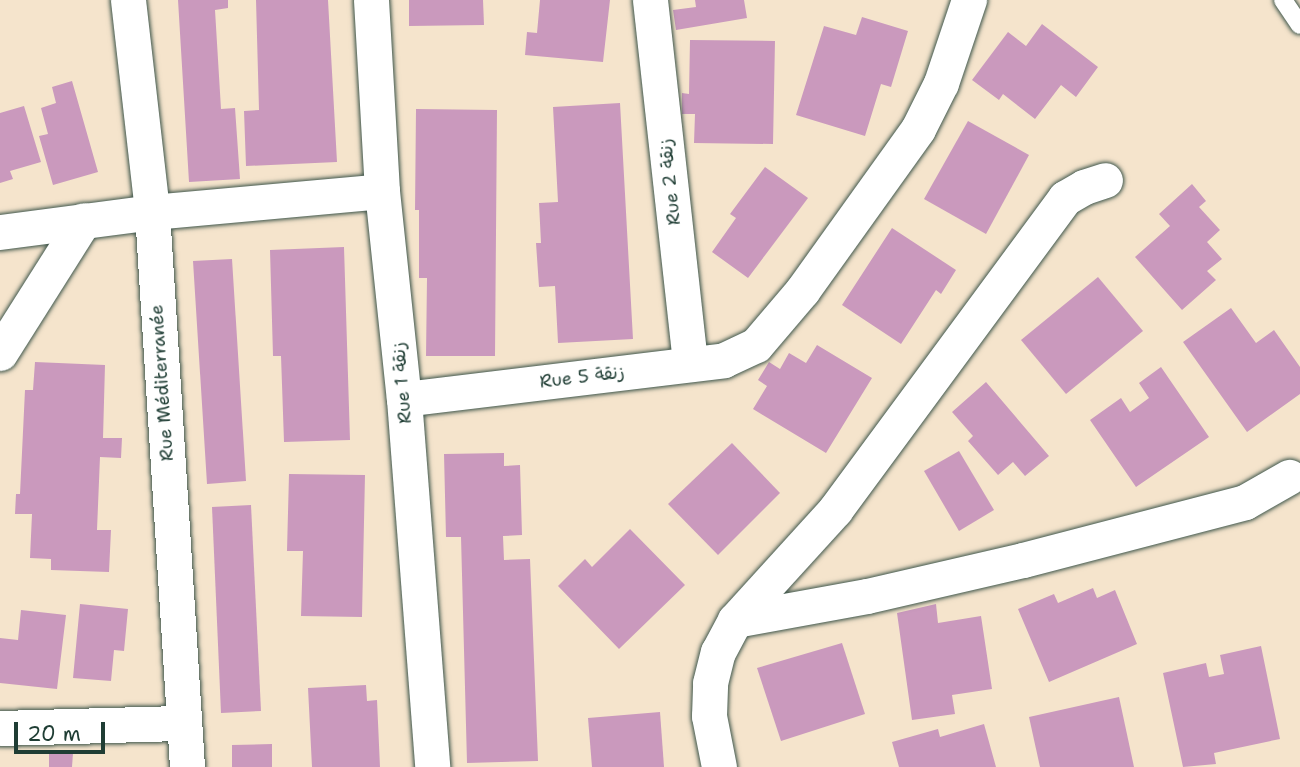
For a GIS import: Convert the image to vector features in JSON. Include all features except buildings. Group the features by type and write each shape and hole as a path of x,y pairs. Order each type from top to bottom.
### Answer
{"street":[{"name":"Rue Méditerranée","path":"128,0 152,212 187,767"},
{"name":"Rue 1 زنقة","path":"371,0 382,191 404,399 432,767"},
{"name":"Rue 2 زنقة","path":"650,0 690,364"},
{"name":"Rue 5 زنقة","path":"404,399 724,360 755,345 802,291 918,129 941,83 969,0"},
{"path":"719,767 709,716 709,682 718,652 735,620 835,510 1065,198 1084,187 1105,180"},
{"path":"0,232 152,212 382,191"},
{"path":"0,353 85,220"},
{"path":"735,620 867,596 1049,553 1245,502 1289,477"},
{"path":"0,728 183,723"}],"lane":[{"path":"1283,0 1300,25"}]}
